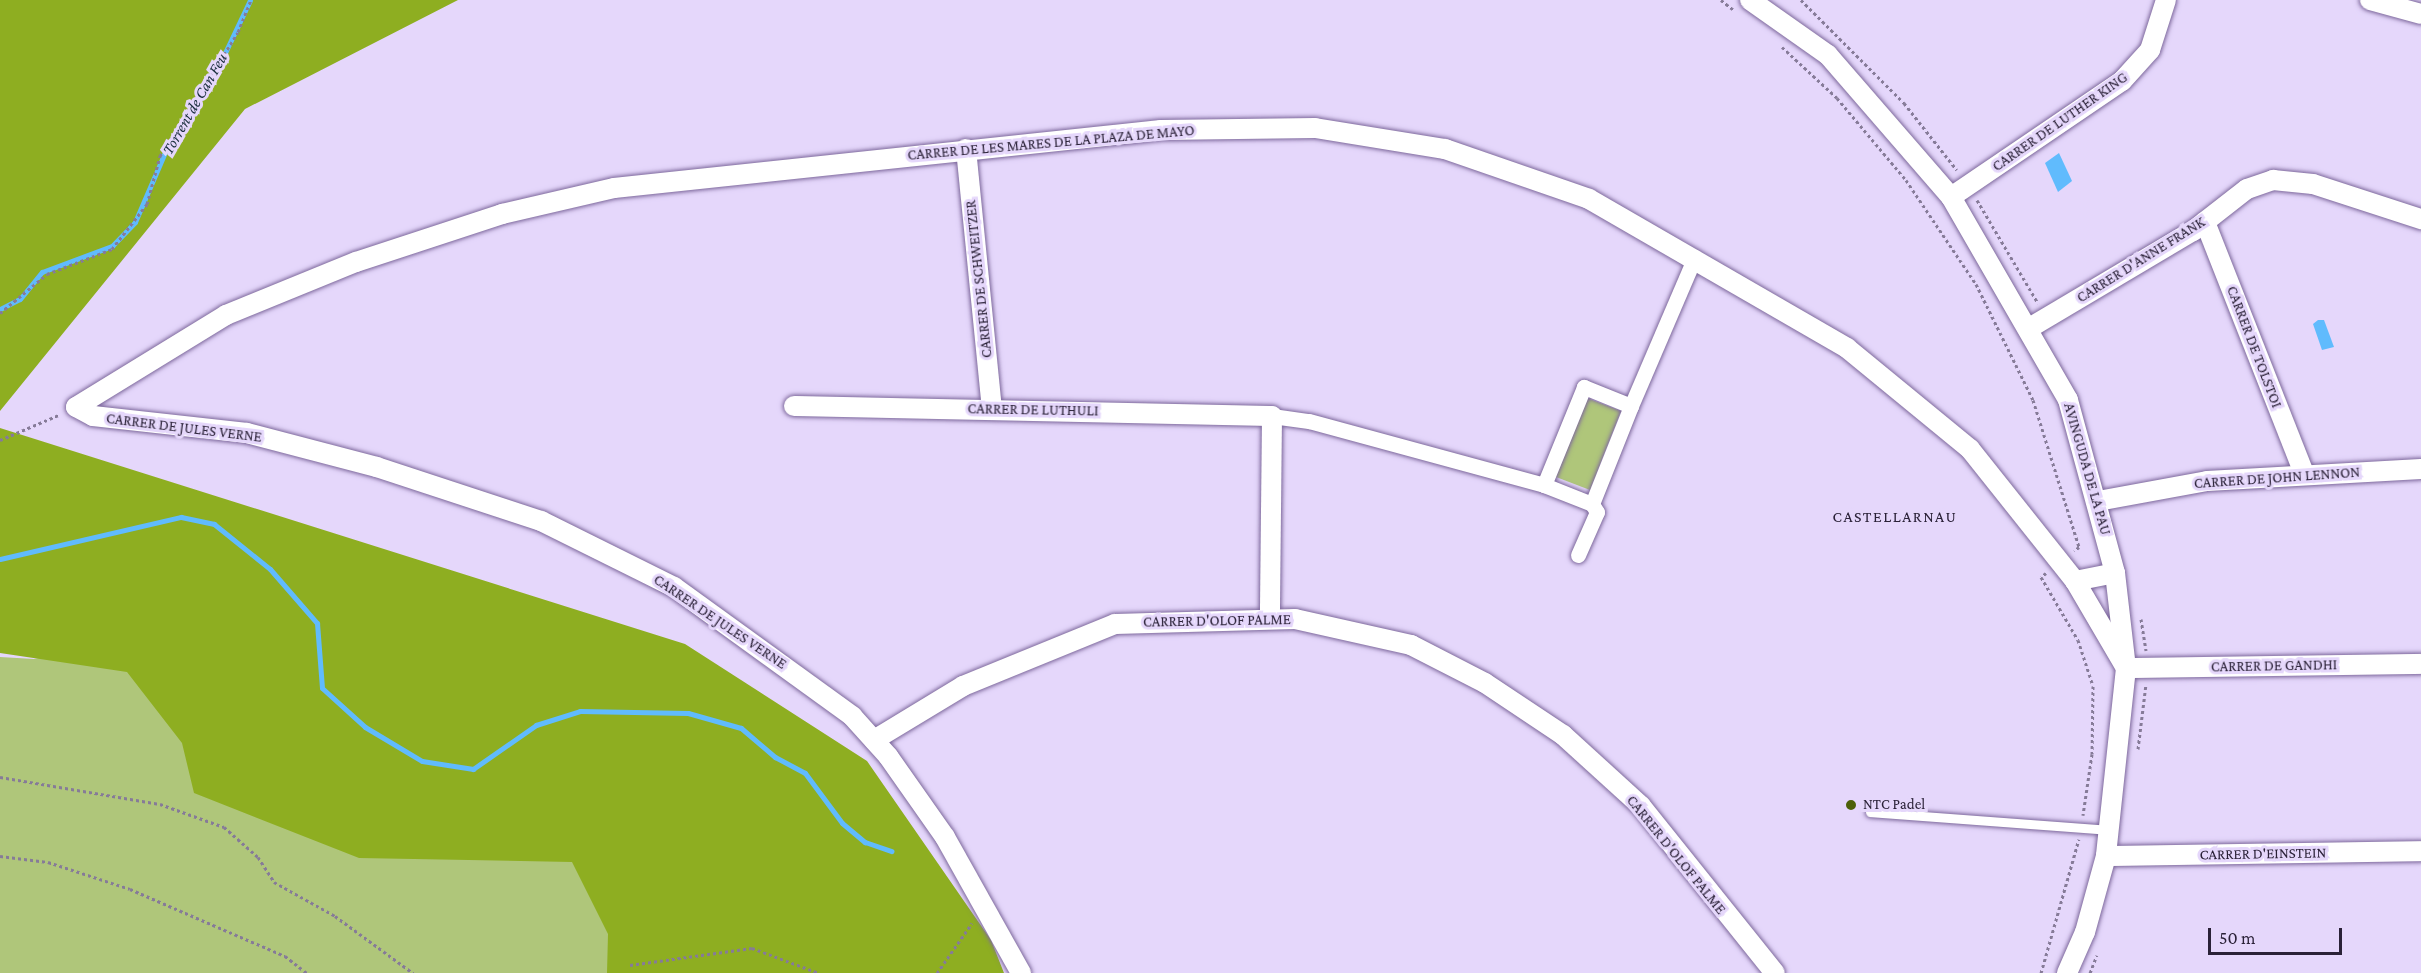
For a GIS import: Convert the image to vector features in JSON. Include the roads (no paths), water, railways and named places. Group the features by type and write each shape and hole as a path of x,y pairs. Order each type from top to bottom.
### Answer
{"street":[{"name":"AVINGUDA DE LA PAU","path":"1750,0 1828,55 1951,197 2039,322 2068,400 2098,501 2115,573 2126,668 2106,856 2085,932 2067,973"},
{"name":"CARRER DE LUTHER KING","path":"1951,197 2122,81 2150,50 2166,0"},
{"path":"2370,0 2421,14"},
{"name":"CARRER DE LES MARES DE LA PLAZA DE MAYO","path":"76,407 226,315 356,262 502,214 614,188 1161,130 1315,128 1456,153 1589,199 1695,257 1847,348 1970,449 2075,581 2126,668"},
{"name":"CARRER DE SCHWEITZER","path":"966,149 992,409"},
{"name":"CARRER D'ANNE FRANK","path":"2039,322 2205,222 2247,189 2273,180 2313,184 2421,219"},
{"name":"CARRER DE TOLSTOI","path":"2205,222 2304,473"},
{"path":"1592,504 1695,257"},
{"path":"1544,485 1584,387 1632,406"},
{"name":"CARRER DE LUTHULI","path":"794,406 1272,416"},
{"name":"CARRER DE JULES VERNE","path":"76,407 93,416 247,433 377,467 541,521 674,587 790,669 874,740 945,837 1021,973"},
{"path":"1270,619 1272,416 1309,421 1544,485 1592,504 1597,512 1578,555"},
{"name":"CARRER DE JOHN LENNON","path":"2098,501 2207,481 2304,473 2421,469"},
{"path":"2075,581 2115,573"},
{"name":"CARRER D'OLOF PALME","path":"874,740 963,686 1115,624 1295,619 1411,645 1485,683 1563,735 1641,806 1775,973"},
{"name":"CARRER DE GANDHI","path":"2126,668 2421,664"},
{"name":"CARRER D'EINSTEIN","path":"2106,856 2421,851"}],"lane":[{"path":"1870,812 2109,830"}],"water":[{"path":"2059,153 2072,181 2058,192 2045,163"},
{"path":"2318,320 2324,320 2334,347 2322,350 2313,324"}],"waterway":[{"name":"Torrent de Can Feu","path":"0,309 20,299 42,272 112,246 135,222 165,152 213,78 250,0"},
{"path":"0,559 181,517 214,524 270,569 317,623 322,688 365,727 422,761 473,769 536,725 580,711 688,713 741,728 775,757 805,773 842,823 865,842 891,851"}],"place":[{"name":"NTC Padel","path":"1851,805"}],"district":[{"name":"CASTELLARNAU","path":"1895,517"}]}
